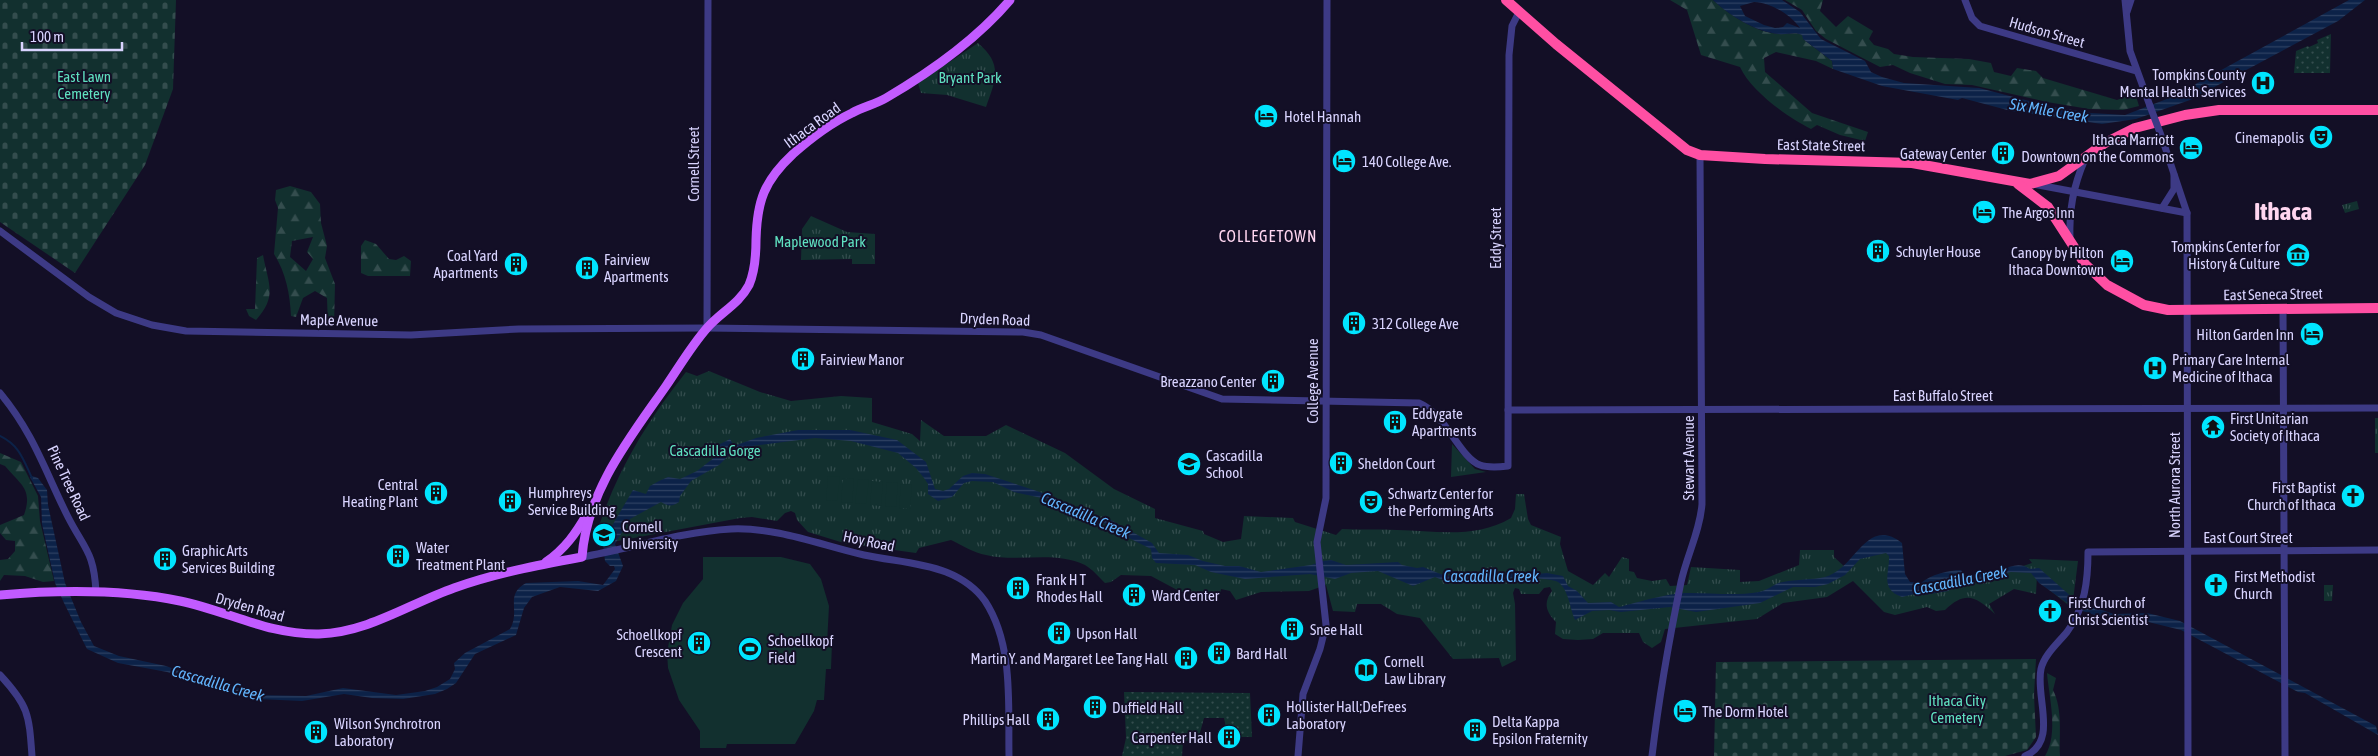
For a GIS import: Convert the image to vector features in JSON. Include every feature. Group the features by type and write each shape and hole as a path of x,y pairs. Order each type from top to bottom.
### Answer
{"highway":[{"name":"East State Street","path":"1506,0 1687,150 1700,155 1765,159 1898,161 2030,184"},
{"path":"2030,184 2059,176 2105,143 2135,128 2198,112 2234,109 2378,110"},
{"name":"East Seneca Street","path":"2015,182 2048,207 2085,264 2107,285 2144,305 2168,310 2378,308"}],"main road":[{"name":"Ithaca Road","path":"707,328 736,302 751,280 755,265 758,205 764,189 772,176 792,155 820,132 850,114 884,99 937,66 990,22 1010,0"},
{"name":"Dryden Road","path":"542,565 561,551 571,539 596,498 616,458 707,328"},
{"name":"Dryden Road","path":"0,595 96,592 158,597 203,607 263,627 282,631 320,634 340,632 376,622 462,585 582,557 596,498"}],"street":[{"name":"Cornell Street","path":"707,328 708,0"},
{"name":"College Avenue","path":"1298,756 1303,694 1320,649 1326,625 1317,549 1326,504 1327,0"},
{"name":"Hudson Street","path":"1965,0 1972,18 1980,26 2136,71"},
{"name":"North Aurora Street","path":"2125,0 2130,51 2174,167 2187,213 2188,756"},
{"path":"2126,17 2131,0"},
{"name":"Eddy Street","path":"1508,466 1509,55 1512,26 1519,12"},
{"name":"Stewart Avenue","path":"1652,756 1658,710 1681,580 1701,514 1700,155"},
{"path":"2070,240 2073,192 2085,159"},
{"path":"2162,208 2174,188 2174,167"},
{"name":"East State Street","path":"2030,184 2187,213"},
{"name":"Maple Avenue","path":"0,231 101,304 134,320 169,329 411,335 519,330 707,328"},
{"path":"2283,309 2285,756"},
{"name":"Dryden Road","path":"707,328 1023,332 1041,336 1222,399 1420,403 1441,420 1474,462 1489,466 1508,466"},
{"name":"Pine Tree Road","path":"0,393 30,434 69,518 90,552 95,570 96,592"},
{"name":"East Buffalo Street","path":"1508,410 2378,408"},
{"name":"Hoy Road","path":"582,557 708,531 760,530 786,534 862,555 928,566 959,578 984,599 998,630 1006,670 1009,756"},
{"name":"East Court Street","path":"2025,756 2035,751 2043,737 2040,693 2041,666 2079,612 2083,600 2088,552 2378,550"},
{"path":"0,675 17,693 26,709 30,724 32,756"}],"green space":[{"name":"East Lawn Cemetery","path":"0,0 176,0 173,89 145,165 75,273 0,222"},
{"path":"1670,0 1713,0 1727,12 1753,27 1771,33 1797,33 1803,35 1803,39 1832,61 1833,69 1816,61 1776,52 1764,58 1765,72 1812,113 1868,132 1865,141 1840,135 1817,125 1811,129 1791,118 1761,94 1745,76 1740,67 1701,55 1687,10"},
{"path":"1785,0 1823,0 1820,11 1836,27 1848,16 1873,31 1869,39 1874,45 1888,49 1894,54 1913,57 1969,59 1991,63 1994,72 2011,76 2017,68 2036,71 2043,78 2117,100 2135,93 2139,106 2123,110 2089,109 2047,102 1972,85 1945,84 1910,73 1893,65 1880,67 1826,39 1816,31 1802,10"},
{"path":"2331,34 2330,73 2294,73 2296,51 2318,43 2317,40"},
{"name":"Bryant Park","path":"978,43 991,58 995,73 986,107 947,95 921,93 918,83"},
{"path":"290,186 311,192 320,204 321,223 327,246 325,258 335,284 334,326 328,326 327,298 315,291 303,298 296,317 291,316 287,284 274,254 278,208 275,200 276,190","holes":["313,237 307,252 313,259 306,271 290,257 292,241"]},
{"path":"2357,201 2359,209 2345,213 2342,205"},
{"name":"Maplewood Park","path":"811,216 847,232 875,234 875,264 852,264 852,259 801,260 802,229"},
{"path":"365,240 376,244 389,259 396,260 404,256 411,261 410,276 368,276 361,273 361,246"},
{"path":"263,255 270,289 267,304 256,320 249,316 246,309 255,309 257,258"},
{"name":"Cascadilla Gorge","path":"709,371 760,392 791,401 841,396 872,398 872,422 912,434 920,441 921,420 944,436 986,436 1006,425 1065,453 1114,489 1155,509 1155,518 1203,531 1204,534 1223,542 1241,539 1244,516 1293,518 1295,522 1336,535 1342,529 1455,532 1484,529 1498,525 1511,518 1515,509 1516,494 1524,494 1528,519 1531,525 1561,537 1560,544 1568,571 1593,585 1605,573 1609,577 1622,557 1629,559 1629,571 1634,572 1637,578 1652,581 1666,579 1670,586 1687,585 1691,567 1740,570 1740,582 1759,581 1799,565 1800,550 1834,550 1834,557 1845,567 1853,556 1885,540 1903,588 2014,569 2032,563 2029,559 2078,561 2072,608 2047,588 2037,575 2036,594 2014,589 1989,604 1995,614 1982,603 1971,598 1965,598 1952,604 1945,610 1936,611 1927,607 1895,615 1884,612 1853,581 1827,597 1783,603 1757,619 1665,629 1661,642 1652,648 1643,642 1639,633 1603,633 1593,639 1563,639 1555,634 1556,622 1550,615 1547,607 1547,600 1552,591 1550,587 1544,588 1539,594 1521,594 1519,589 1515,588 1513,593 1515,604 1516,660 1502,667 1499,658 1453,659 1420,618 1397,614 1381,604 1357,604 1355,612 1333,611 1326,585 1309,591 1261,592 1236,600 1230,591 1221,589 1220,594 1181,592 1151,576 1121,575 1111,582 1105,583 1088,567 1073,561 1048,557 1011,558 986,555 977,553 951,540 919,548 916,553 844,543 808,532 797,520 795,513 791,511 785,513 777,521 752,517 740,518 602,544 597,532 605,510 623,468 646,428 686,372 697,376"},
{"path":"2375,418 2378,418 2378,453 2375,453"},
{"path":"1452,444 1475,469 1486,472 1451,477"},
{"path":"0,453 21,462 38,496 40,521 54,581 43,582 25,576 4,575 0,581 0,560 8,559 15,551 15,541 6,540 0,533 0,525 24,515 27,499 24,488 5,466 0,464"},
{"path":"828,476 840,477 837,501 826,500"},
{"path":"843,478 854,479 852,503 841,502"},
{"path":"858,479 869,480 866,504 855,503"},
{"path":"872,481 883,482 881,506 870,505"},
{"path":"887,482 898,483 896,507 885,506"},
{"path":"901,484 912,485 910,509 899,508"},
{"name":"Schoellkopf Field","path":"703,557 781,557 810,564 821,579 829,606 827,644 832,644 831,669 826,669 824,700 817,700 814,711 795,744 727,744 726,748 700,748 700,731 679,700 668,668 667,653 672,625 683,603 703,579"},
{"path":"2324,585 2333,585 2332,601 2324,601"},
{"name":"Ithaca City Cemetery","path":"2036,659 2034,695 2036,737 2027,750 2005,756 1714,756 1716,662"},
{"path":"2047,673 2056,678 2053,690 2058,706 2060,723 2060,756 2045,756 2052,737 2051,704"},
{"path":"1124,692 1250,693 1252,737 1228,737 1224,718 1204,718 1198,740 1183,741 1182,756 1122,756 1126,738"}],"water":[{"name":"Six Mile Creek","path":"1713,0 1782,0 1800,12 1821,39 1865,61 1871,72 1904,83 1979,88 2048,106 2091,113 2125,115 2172,97 2349,0 2365,0 2338,21 2190,100 2136,119 2102,124 2011,111 1962,98 1958,100 1882,86 1833,69 1832,61 1803,39 1802,35 1797,33 1770,33 1752,27","holes":["1754,2 1786,14 1800,28 1787,23 1783,27 1775,28 1764,25 1745,16 1740,6"]},
{"path":"798,430 850,430 897,440 926,462 935,489 943,491 949,489 963,476 972,473 985,474 1052,496 1095,517 1111,520 1152,543 1159,553 1188,555 1203,561 1225,566 1239,566 1261,572 1311,565 1331,560 1346,565 1398,562 1402,565 1417,568 1423,567 1443,575 1453,576 1461,573 1480,574 1491,571 1501,574 1522,572 1524,575 1547,573 1563,576 1568,586 1577,591 1588,603 1611,602 1619,607 1682,593 1733,594 1759,592 1780,583 1825,577 1836,572 1870,539 1879,535 1890,536 1902,543 1905,574 1910,582 1921,583 1934,575 1956,570 1961,570 1965,575 1969,575 1993,572 2016,565 2030,569 2039,568 2074,599 2099,609 2114,614 2147,613 2180,621 2376,726 2378,735 2305,693 2298,692 2181,630 2140,620 2104,618 2076,609 2039,583 2031,573 2011,572 1985,580 1960,580 1948,591 1924,595 1923,592 1902,597 1895,594 1888,585 1889,556 1886,553 1860,559 1845,575 1828,584 1815,587 1793,587 1760,603 1696,612 1670,607 1621,612 1609,610 1592,611 1575,620 1562,585 1555,581 1544,579 1516,577 1500,583 1465,583 1451,582 1435,577 1413,586 1378,571 1351,573 1335,579 1310,574 1245,579 1211,572 1195,565 1156,563 1152,558 1151,549 1125,536 1108,524 1096,523 1058,507 1051,500 1014,492 993,482 972,481 964,483 952,497 938,501 928,494 928,484 916,468 898,453 851,441 815,438 752,446 731,453 719,465 691,481 680,496 679,502 670,505 661,502 630,519 615,544 623,566 616,581 598,591 560,587 532,597 524,608 516,635 475,654 456,683 447,689 435,694 403,699 372,698 344,694 302,701 258,699 237,691 207,685 167,672 118,663 87,649 55,583 42,524 41,497 30,477 38,478 47,490 48,505 65,583 81,622 94,646 119,656 166,666 219,685 236,687 256,695 306,696 343,688 396,695 425,691 437,687 450,679 455,669 454,663 465,653 510,629 514,615 514,598 519,588 526,583 578,581 603,585 615,569 614,566 610,566 605,561 603,544 633,490 646,494 650,486 659,481 668,477 680,479 697,471 715,457 718,445 730,439 734,446 756,438"}],"waterway":[{"name":"Cascadilla Creek","path":"0,436 17,449 32,478"}],"place":[{"name":"Tompkins County Mental Health Services","path":"2263,83"},
{"name":"Hotel Hannah","path":"1266,116"},
{"name":"Cinemapolis","path":"2321,137"},
{"name":"Ithaca Marriott Downtown on the Commons","path":"2191,148"},
{"name":"Gateway Center","path":"2003,153"},
{"name":"140 College Ave.","path":"1344,161"},
{"name":"The Argos Inn","path":"1984,212"},
{"name":"Schuyler House","path":"1878,251"},
{"name":"Tompkins Center for History & Culture","path":"2298,255"},
{"name":"Canopy by Hilton Ithaca Downtown","path":"2122,261"},
{"name":"Coal Yard Apartments","path":"516,264"},
{"name":"Fairview Apartments","path":"587,268"},
{"name":"312 College Ave","path":"1354,323"},
{"name":"Hilton Garden Inn","path":"2312,334"},
{"name":"Fairview Manor","path":"803,359"},
{"name":"Primary Care Internal Medicine of Ithaca","path":"2155,368"},
{"name":"Breazzano Center","path":"1273,381"},
{"name":"Eddygate Apartments","path":"1395,422"},
{"name":"First Unitarian Society of Ithaca","path":"2213,427"},
{"name":"Sheldon Court","path":"1341,463"},
{"name":"Cascadilla School","path":"1189,464"},
{"name":"Central Heating Plant","path":"436,493"},
{"name":"First Baptist Church of Ithaca","path":"2353,496"},
{"name":"Humphreys Service Building","path":"510,501"},
{"name":"Schwartz Center for the Performing Arts","path":"1371,502"},
{"name":"Cornell University","path":"604,535"},
{"name":"Water Treatment Plant","path":"398,556"},
{"name":"Graphic Arts Services Building","path":"165,559"},
{"name":"First Methodist Church","path":"2216,585"},
{"name":"Frank H T Rhodes Hall","path":"1018,588"},
{"name":"Ward Center","path":"1134,595"},
{"name":"First Church of Christ Scientist","path":"2050,611"},
{"name":"Snee Hall","path":"1292,629"},
{"name":"Upson Hall","path":"1059,633"},
{"name":"Schoellkopf Crescent","path":"699,643"},
{"name":"Schoellkopf Field","path":"750,649"},
{"name":"Bard Hall","path":"1219,653"},
{"name":"Martin Y. and Margaret Lee Tang Hall","path":"1186,658"},
{"name":"Cornell Law Library","path":"1366,670"},
{"name":"Duffield Hall","path":"1095,707"},
{"name":"The Dorm Hotel","path":"1685,711"},
{"name":"Hollister Hall;DeFrees Laboratory","path":"1269,715"},
{"name":"Phillips Hall","path":"1048,719"},
{"name":"Delta Kappa Epsilon Fraternity","path":"1475,730"},
{"name":"Wilson Synchrotron Laboratory","path":"316,732"},
{"name":"Carpenter Hall","path":"1229,737"}],"district":[{"name":"Ithaca","path":"2283,211"},
{"name":"COLLEGETOWN","path":"1268,236"}]}
